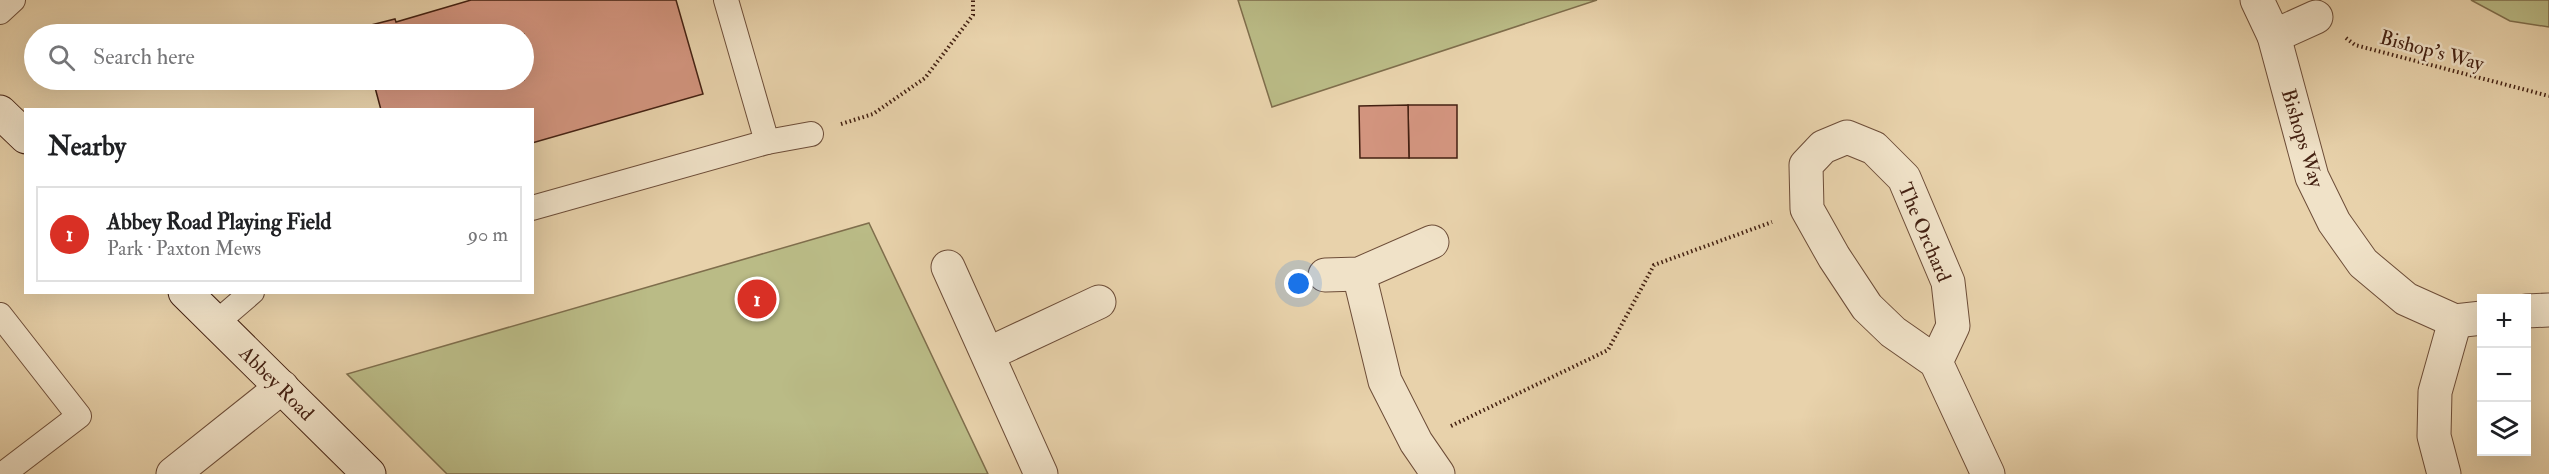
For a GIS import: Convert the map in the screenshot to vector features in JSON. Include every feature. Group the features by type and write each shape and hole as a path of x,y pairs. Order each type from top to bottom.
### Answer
{"street":[{"name":"Bishops Way","path":"2257,0 2274,36 2312,177 2334,222 2363,263 2406,299 2468,319 2435,392 2434,436 2444,474"},
{"path":"2274,36 2316,17"},
{"path":"0,112 24,135"},
{"name":"The Orchard","path":"1807,209 1806,165 1822,147 1847,137 1874,148 1904,178 1948,282 1953,326 1936,362"},
{"path":"1807,209 1867,307 1893,332 1936,362 1988,474"},
{"path":"1325,275 1359,274 1432,242"},
{"path":"948,267 1041,474"},
{"path":"1359,274 1385,381 1416,442 1438,474"},
{"name":"Abbey Road","path":"187,294 369,474"},
{"path":"988,354 1099,302"},
{"path":"2531,311 2549,310"},
{"path":"173,474 282,387"}],"lane":[{"path":"0,12 13,0"},
{"path":"726,0 767,142"},
{"path":"534,207 767,142 811,134"},
{"path":"216,323 250,294"},
{"path":"0,315 79,416 3,474"}],"path":[{"path":"811,134 873,114 924,78 973,15 973,0"},
{"name":"Bishop's Way","path":"2316,17 2355,45 2549,96"},
{"path":"1416,442 1608,350 1654,265 1807,209"}],"green space":[{"path":"1238,0 1597,0 1272,107"},
{"path":"2471,0 2549,0 2549,27 2510,21"},
{"path":"869,223 988,474 447,474 347,374"}],"building":[{"path":"471,0 676,0 703,94 534,142 534,108 380,108 376,90 534,90 534,24 375,24 395,19 396,22"},
{"path":"1408,105 1457,105 1457,158 1409,158"},
{"path":"1408,105 1409,158 1360,158 1359,106"}],"place":[{"name":"Abbey Road Playing Field","path":"757,299"}]}
